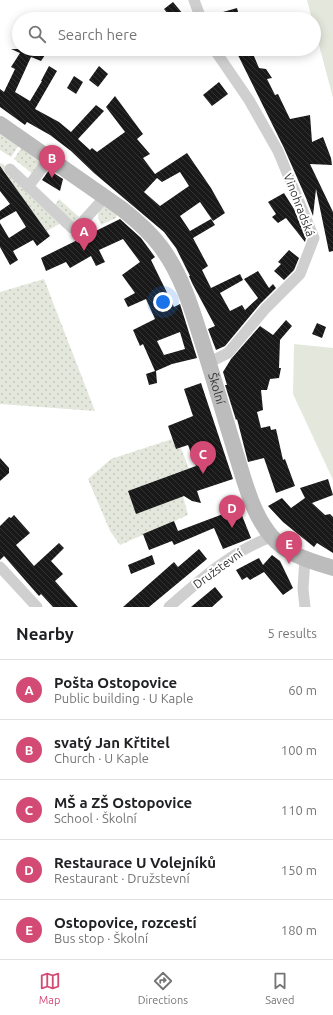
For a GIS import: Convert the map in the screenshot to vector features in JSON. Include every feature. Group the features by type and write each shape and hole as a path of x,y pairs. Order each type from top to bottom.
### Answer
{"street":[{"path":"194,0 198,12"},
{"name":"Vinohradská","path":"208,360 216,359 228,353 265,309 300,274 314,238 278,151 248,100 219,56"},
{"name":"Školní","path":"0,124 105,196 138,222 161,246 185,292 208,360 247,490 259,519 272,537 287,550 333,568"},
{"path":"28,187 46,163"},
{"path":"10,169 75,229 105,196"},
{"name":"Družstevní","path":"169,607 214,569 257,542 272,537"},
{"path":"305,558 303,589 306,607"},
{"path":"0,567 37,607"}],"shaded area":[{"path":"307,0 333,0 333,98 321,53 321,12 310,12"},
{"path":"0,133 19,145 11,157 0,150"},
{"path":"21,148 42,164 34,175 14,159"},
{"path":"0,163 3,164 61,223 47,231 21,197 3,169 0,171"},
{"path":"59,199 79,217 70,226 52,209"},
{"path":"102,205 117,215 116,218 101,225 98,215"},
{"path":"44,279 95,411 0,404 0,292"},
{"path":"294,344 333,348 333,480 293,394"},
{"path":"172,439 176,449 181,448 189,469 128,492 136,513 183,496 188,515 120,545 110,531 88,479 111,459"}],"building":[{"path":"173,2 181,12 166,12 164,9"},
{"path":"237,8 238,12 223,12"},
{"path":"18,56 44,56 41,61 31,57 15,92 30,101 49,66 57,71 35,109 59,122 71,132 96,105 104,111 78,139 90,150 92,148 97,152 125,132 106,107 115,96 143,134 137,139 150,154 143,158 155,174 187,153 211,188 225,213 213,221 200,202 180,216 190,231 211,219 215,225 193,238 208,266 202,270 211,288 240,274 243,280 220,293 230,311 242,305 245,310 258,298 244,279 258,271 269,288 273,284 276,288 260,304 225,346 216,350 208,329 215,326 192,283 176,248 164,232 94,173 71,151 50,135 27,122 25,125 0,107 0,89 4,92 15,69 11,67","holes":["180,172 189,186 160,206 144,192 157,178 162,182"]},
{"path":"238,56 254,56 259,68 266,69 272,78 267,79 275,95 278,94 290,119 310,115 312,142 323,137 332,165 310,164 333,212 333,251 329,252 316,189 313,216 284,148"},
{"path":"99,66 108,74 98,87 89,80"},
{"path":"74,76 83,82 76,94 67,88"},
{"path":"219,82 228,94 212,106 203,95"},
{"path":"0,166 50,236 37,246 33,240 13,251 18,260 10,265 0,247 0,223 9,238 26,227 16,211 0,220 0,211 10,204 0,191"},
{"path":"49,170 63,179 60,191 42,180"},
{"path":"284,193 294,209 306,238 305,242 286,218 278,223 272,217 276,214 268,202"},
{"path":"120,219 141,238 155,257 151,260 174,307 180,304 197,358 172,364 156,371 157,383 149,385 146,374 155,371 143,344 140,346 133,330 155,319 146,299 128,307 124,299 135,293 122,275 140,262 123,239 99,250 105,262 96,266 91,256 70,268 66,262 46,271 41,258","holes":["180,332 185,349 164,355 157,341"]},
{"path":"289,250 299,258 294,270 284,280 274,271 281,264 278,262"},
{"path":"286,320 292,326 280,340 279,368 281,368 279,378 270,379 267,390 261,390 263,410 257,412 261,428 270,426 271,430 276,429 283,460 285,459 295,486 276,493 264,458 248,462 237,419 236,420 225,385 227,385 223,372 231,359 260,326 273,335"},
{"path":"317,323 326,327 322,338 312,334"},
{"path":"201,383 233,479 197,491 201,503 192,501 184,496 136,514 128,491 196,466 188,445 176,449 168,426 193,416 184,389"},
{"path":"0,458 9,468 9,473 0,481"},
{"path":"328,479 333,495 312,503 325,515 330,514 333,517 333,553 317,543 314,547 283,522 268,506 282,498 291,508 305,498 300,488"},
{"path":"239,508 251,538 223,549 214,528 174,545 172,541 149,550 143,534 174,521 178,531"},
{"path":"14,515 30,533 16,545 34,566 59,543 64,548 51,561 63,574 55,581 78,607 53,607 41,594 39,596 4,556 0,560 0,526 9,517 11,518"},
{"path":"199,549 207,559 149,607 123,607 174,562 178,567"},
{"path":"152,555 155,564 131,574 128,565"},
{"path":"272,555 280,561 293,588 283,595 264,572 250,580 247,577 242,580 236,570 259,558 263,565"},
{"path":"215,587 223,597 212,607 191,607"}],"place":[{"name":"svatý Jan Křtitel","path":"52,178"},
{"name":"Pošta Ostopovice","path":"84,251"},
{"name":"MŠ a ZŠ Ostopovice","path":"203,474"},
{"name":"Restaurace U Volejníků","path":"232,528"},
{"name":"Ostopovice, rozcestí","path":"289,564"}]}
